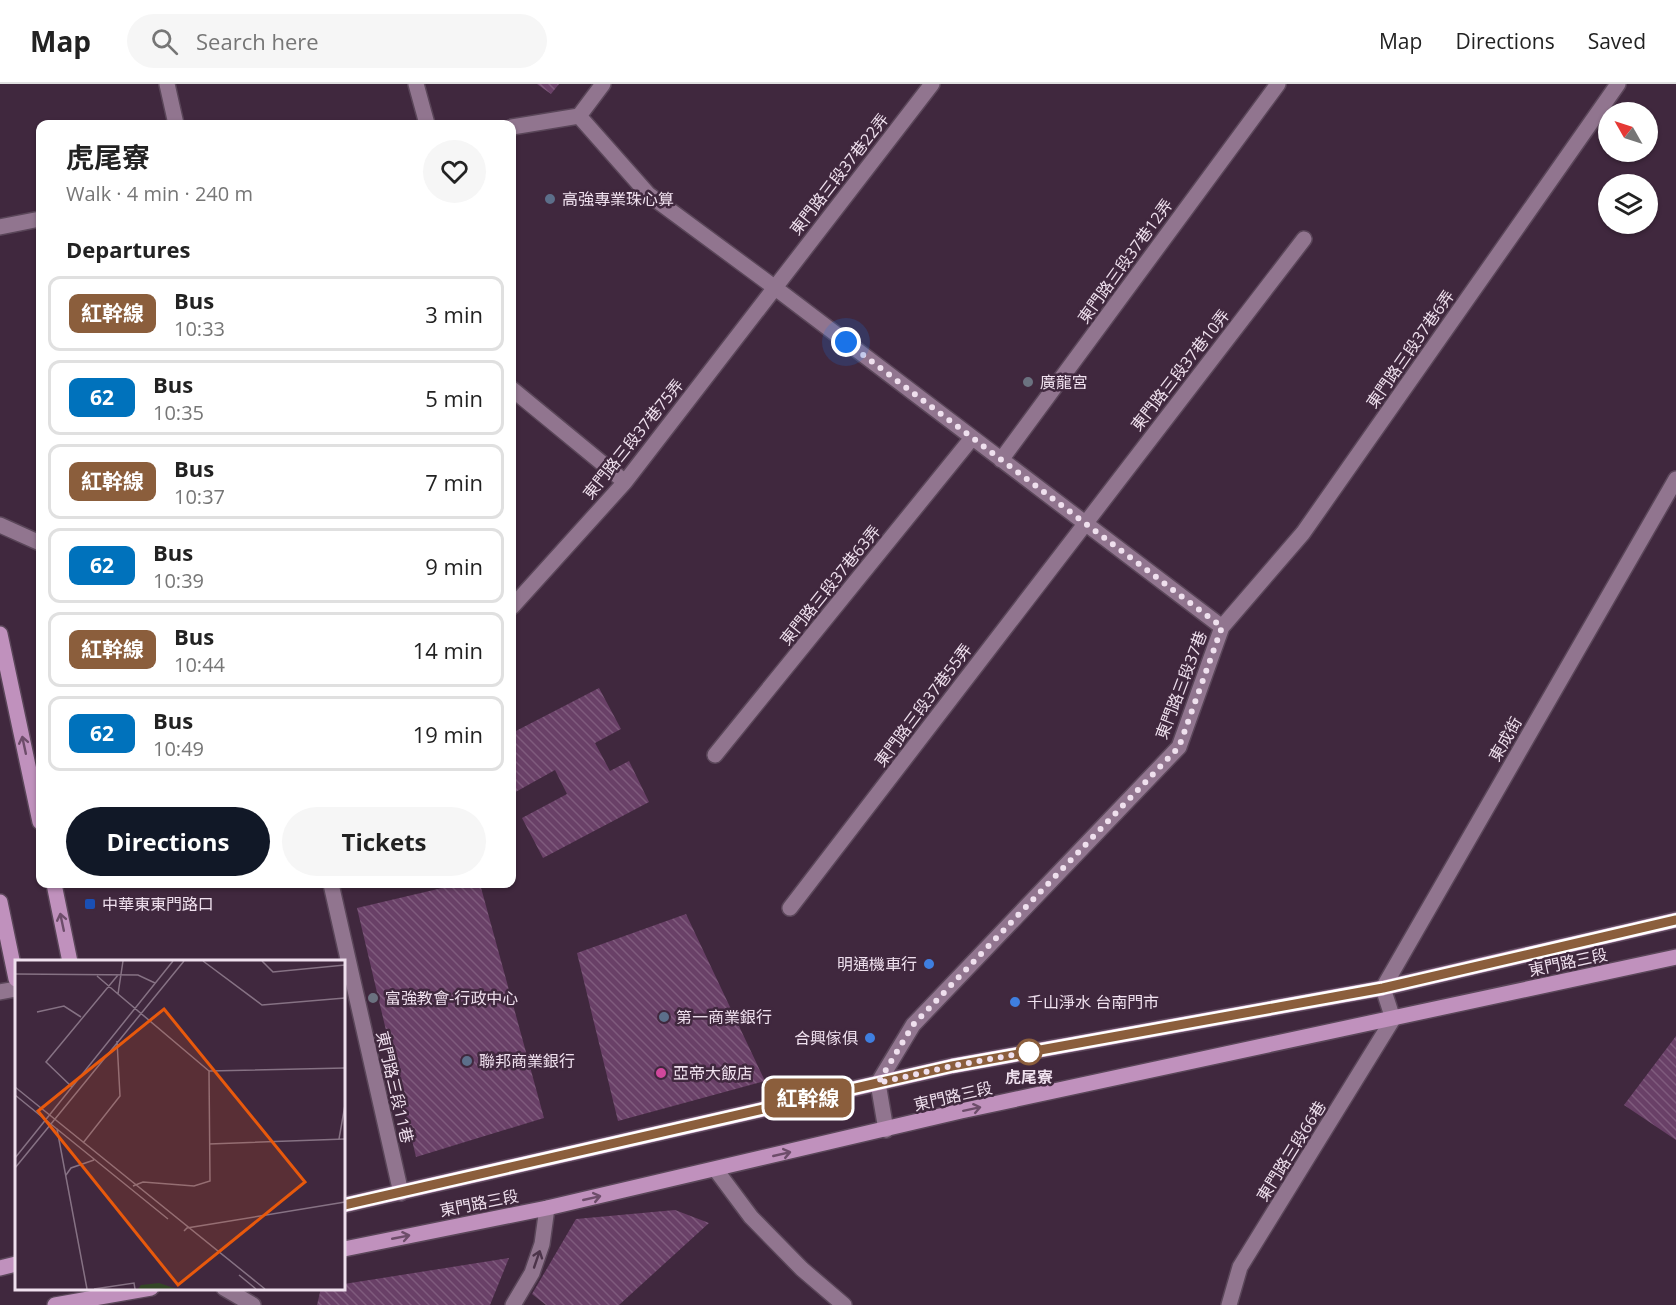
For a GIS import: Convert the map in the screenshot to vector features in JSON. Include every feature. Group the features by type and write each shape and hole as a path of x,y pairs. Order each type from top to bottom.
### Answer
{"main road":[{"path":"0,634 36,803"},
{"path":"55,888 70,960"},
{"path":"0,902 15,973"},
{"name":"東門路三段","path":"345,1205 963,1064 1383,988 1676,920"},
{"name":"東門路三段","path":"345,1249 546,1208 961,1111 1676,957"},
{"path":"0,1268 15,1264"},
{"path":"55,1305 86,1297 142,1293"}],"street":[{"path":"167,84 175,120"},
{"path":"416,84 426,120"},
{"path":"516,126 579,116 603,84"},
{"name":"東門路三段37巷22弄","path":"774,287 932,84"},
{"name":"東門路三段37巷12弄","path":"1001,460 1278,84"},
{"name":"東門路三段37巷6弄","path":"1222,627 1303,533 1618,84"},
{"name":"東門路三段37巷","path":"579,116 648,194 1222,627 1179,747 913,1025 878,1083"},
{"path":"0,227 36,220"},
{"name":"東門路三段37巷10弄","path":"1084,523 1304,239"},
{"name":"東門路三段37巷75弄","path":"516,603 625,482 774,287"},
{"path":"516,392 625,482"},
{"name":"東門路三段37巷63弄","path":"715,755 972,438"},
{"name":"東成街","path":"1383,988 1676,479"},
{"name":"東門路三段37巷55弄","path":"790,908 1084,523"},
{"path":"0,525 36,541"},
{"name":"東門路三段11巷","path":"332,888 401,1193"},
{"path":"1383,988 1393,1019"},
{"path":"0,992 15,989"},
{"name":"東門路三段66巷","path":"1229,1305 1228,1301 1240,1266 1393,1019"},
{"path":"878,1083 886,1130"},
{"path":"716,1170 751,1217 802,1269 844,1305"},
{"path":"513,1305 532,1273 542,1244 546,1208"},
{"path":"227,1290 253,1305"}],"building":[{"path":"537,84 559,84 551,94"},
{"path":"599,688 621,729 595,743 610,771 629,761 649,802 543,858 522,818 567,794 555,770 516,792 516,731"},
{"path":"442,888 481,888 544,1118 416,1157 357,908"},
{"name":"第一商業銀行","path":"686,914 765,1081 618,1121 577,953"},
{"path":"1676,1036 1676,1140 1624,1105"},
{"path":"675,1210 709,1223 619,1305 546,1305 532,1294 576,1219"},
{"path":"509,1258 490,1305 317,1305 321,1290 345,1290 345,1284"}],"bus line":[{"name":"紅幹線","path":"345,1205 952,1066 1383,988 1676,920"}],"place":[{"name":"高強專業珠心算","path":"550,199"},
{"name":"廣龍宮","path":"1028,382"},
{"name":"中華東東門路口","path":"90,904"},
{"name":"明通機車行","path":"929,964"},
{"name":"富強教會-行政中心","path":"373,998"},
{"name":"千山淨水 台南門市","path":"1015,1002"},
{"name":"第一商業銀行","path":"664,1017"},
{"name":"合興傢俱","path":"870,1038"},
{"name":"虎尾寮","path":"1029,1052"},
{"name":"聯邦商業銀行","path":"467,1061"},
{"name":"亞帝大飯店","path":"661,1073"}],"route":[{"path":"846,342 1222,627 1179,747 913,1025 878,1083 1029,1052"}]}
